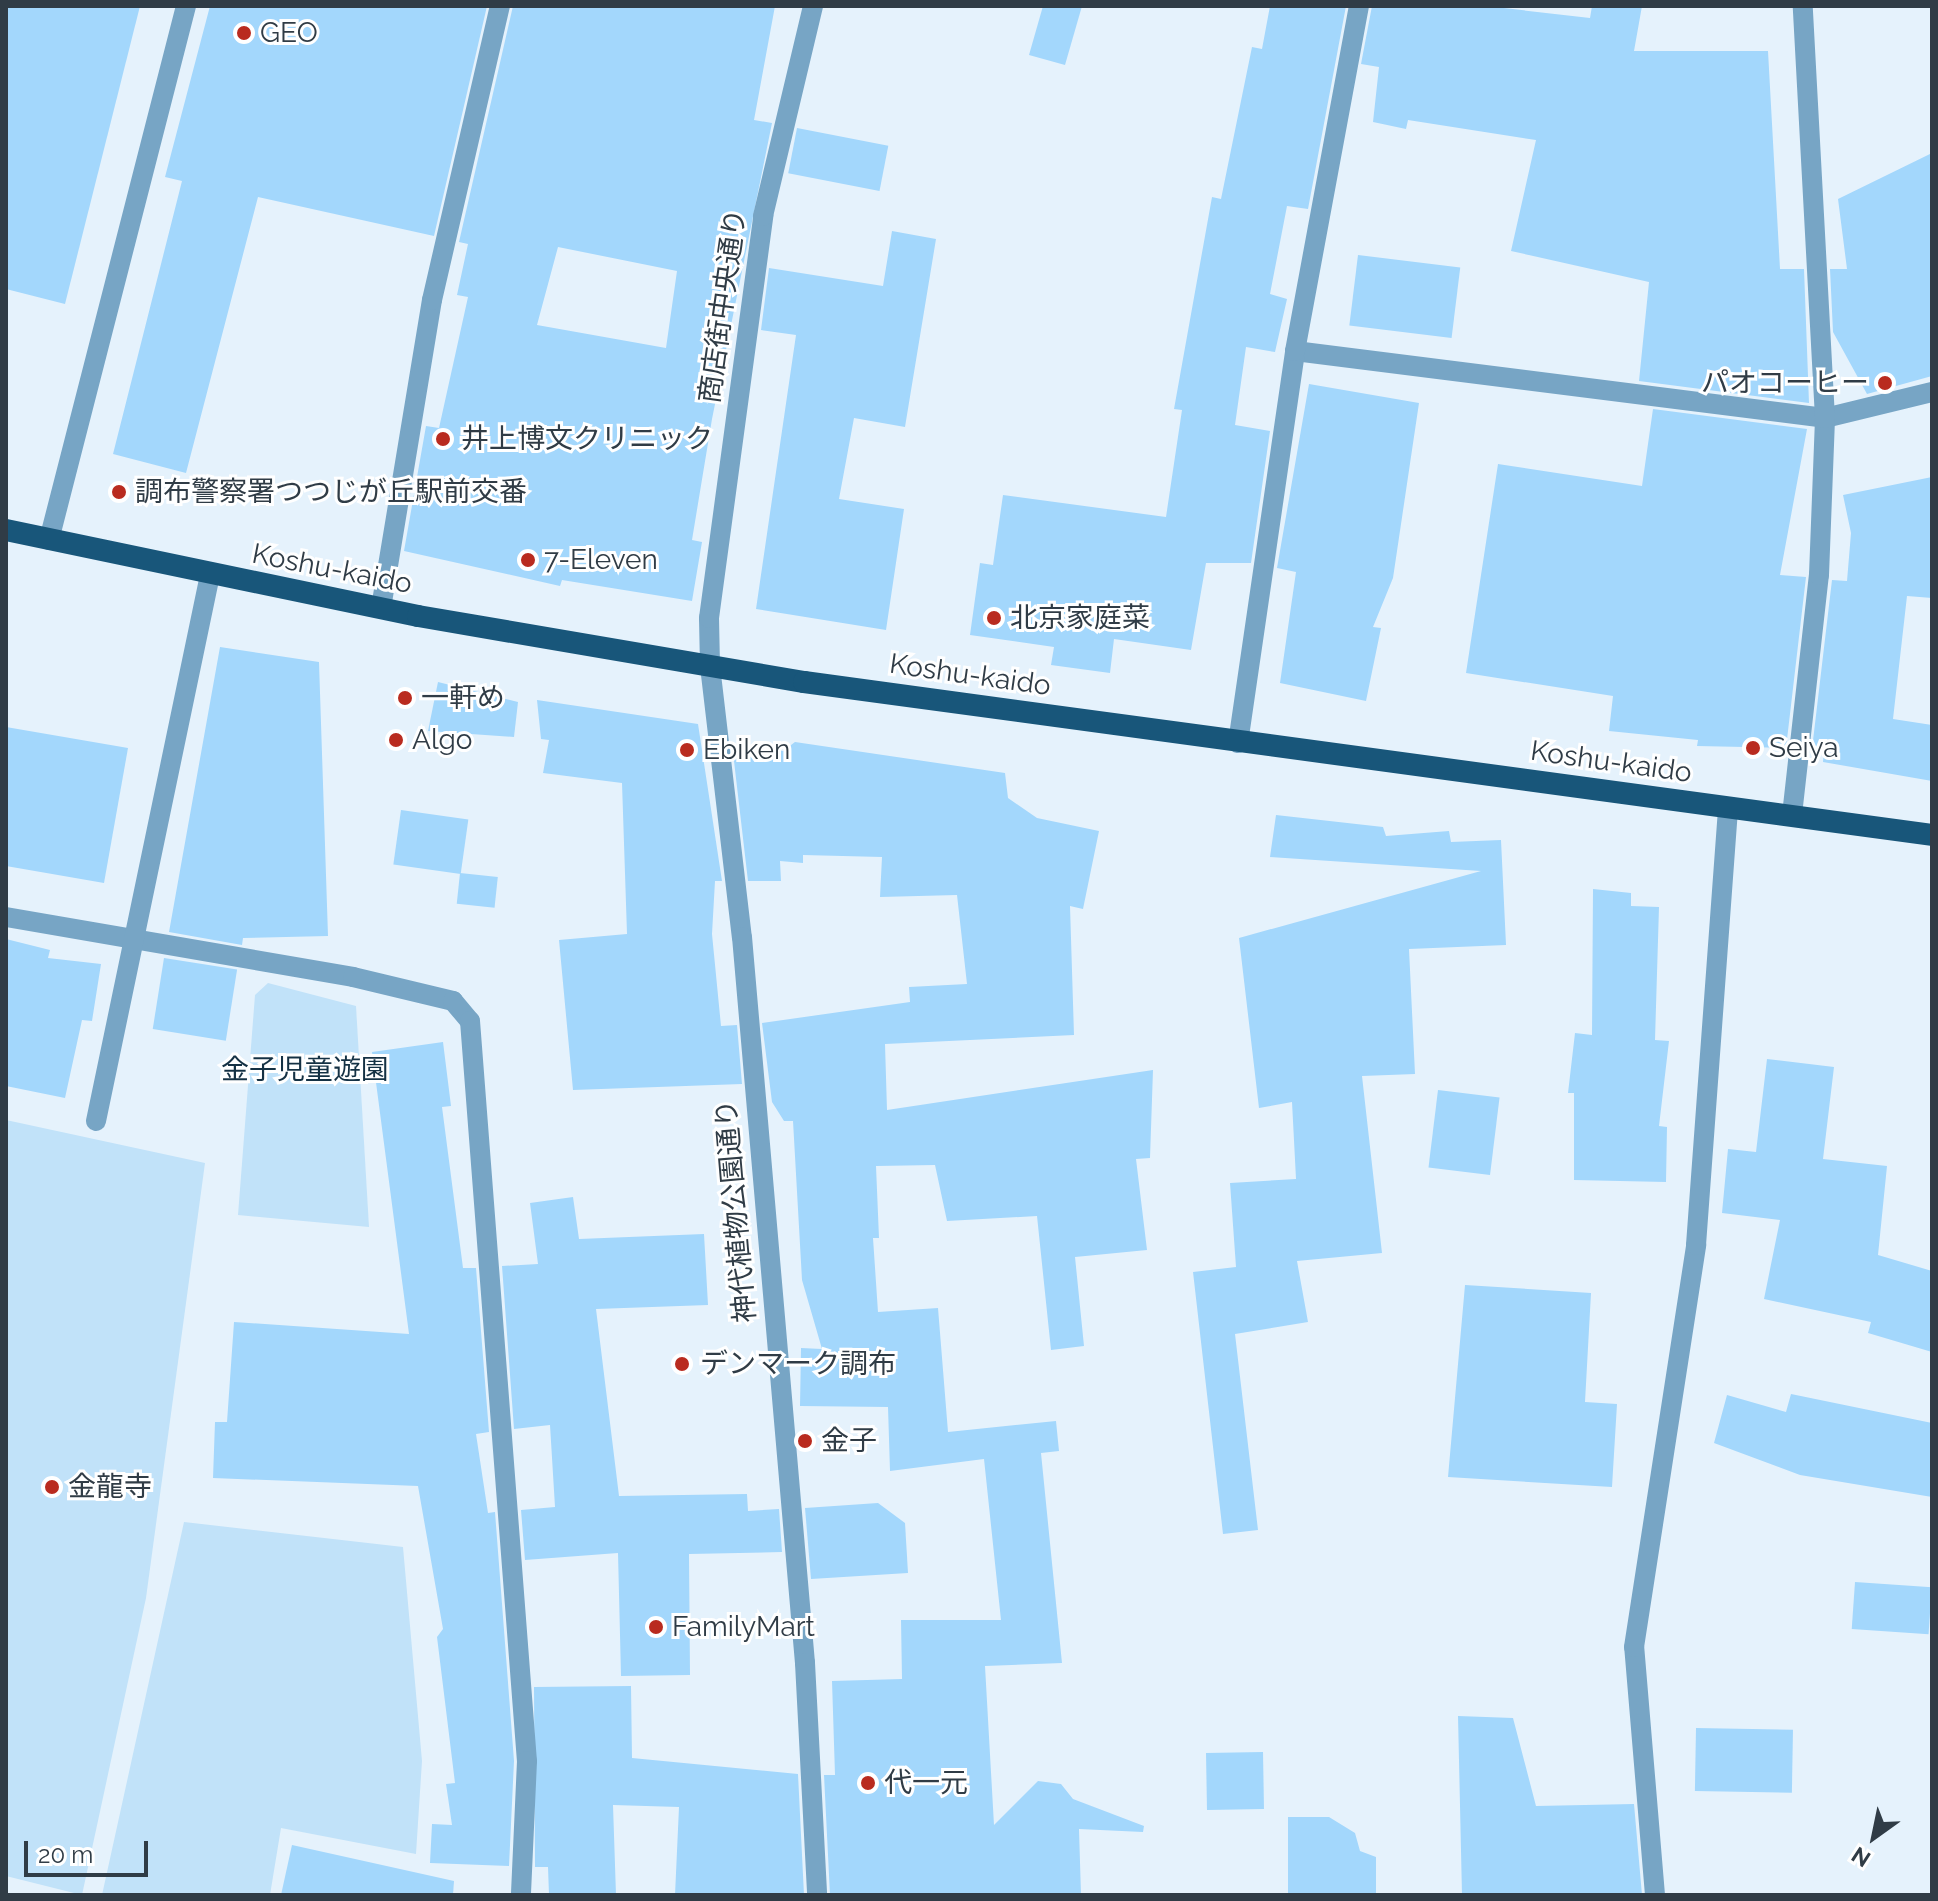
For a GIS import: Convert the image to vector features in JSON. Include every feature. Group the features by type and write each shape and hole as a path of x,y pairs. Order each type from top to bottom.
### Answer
{"highway":[{"name":"Koshu-kaido","path":"6,530 210,575 710,666 1238,743 1932,835"}],"street":[{"path":"49,540 186,6"},
{"path":"381,608 432,300 500,6"},
{"name":"商店街中央通り","path":"710,666 709,618 763,216 813,6"},
{"path":"1238,743 1295,351 1359,6"},
{"path":"1792,815 1819,575 1825,418 1803,6"},
{"path":"1295,351 1825,418 1932,392"},
{"path":"96,1121 131,940 210,575"},
{"name":"神代植物公園通り","path":"710,666 742,937 805,1663 817,1895"},
{"path":"1655,1895 1634,1647 1696,1245 1728,808"},
{"path":"6,917 367,981 453,1001 470,1021 522,1666 527,1761 521,1895"}],"green space":[{"name":"金子児童遊園","path":"268,983 356,1006 369,1227 238,1215 255,995"},
{"path":"6,1120 205,1163 146,1598 82,1895 6,1876"},
{"path":"184,1522 403,1547 422,1761 416,1854 281,1828 270,1895 102,1895"}],"building":[{"path":"6,6 140,6 65,304 6,289"},
{"path":"210,6 487,6 434,236 258,197 186,473 113,454 182,181 165,177"},
{"path":"513,6 775,6 754,120 772,123 712,419 692,540 702,542 692,601 562,580 560,586 404,551 426,426 439,428 468,297 457,295 468,244 459,242","holes":["558,247 677,271 666,348 537,325"]},
{"path":"1043,6 1082,6 1065,65 1029,55"},
{"path":"1270,6 1346,6 1308,209 1287,206 1270,294 1287,299 1275,352 1246,347 1235,425 1270,431 1251,563 1206,563 1191,650 1114,639 1110,673 1051,665 1054,647 970,635 980,563 993,565 1003,495 1166,517 1182,410 1174,409 1212,197 1221,199 1252,47 1262,49"},
{"path":"1372,6 1486,6 1590,18 1592,6 1642,6 1634,51 1768,51 1780,269 1804,269 1809,403 1639,381 1649,282 1511,251 1536,140 1408,120 1406,129 1373,122 1379,67 1361,64"},
{"path":"797,128 888,146 880,191 788,173"},
{"path":"1932,153 1932,376 1867,394 1833,332 1830,269 1847,269 1838,199"},
{"path":"892,231 936,239 905,427 854,418 839,499 904,509 886,630 756,609 796,335 761,330 769,268 883,286"},
{"path":"1358,255 1460,268 1452,338 1349,325"},
{"path":"1309,384 1419,403 1393,578 1373,627 1381,628 1366,701 1280,683 1296,572 1277,568"},
{"path":"1653,409 1807,429 1780,575 1806,577 1786,748 1697,746 1698,740 1609,731 1613,696 1466,673 1498,464 1642,486"},
{"path":"1932,477 1932,598 1907,596 1893,719 1932,725 1932,781 1823,762 1824,749 1812,749 1832,580 1847,581 1851,533 1843,495"},
{"path":"220,647 319,662 328,936 243,938 242,945 169,932"},
{"path":"438,682 518,702 514,737 428,731"},
{"path":"537,700 698,724 722,881 715,881 712,934 721,1026 737,1025 742,1084 573,1090 559,940 627,934 622,783 543,773 549,740 541,739"},
{"path":"6,727 128,748 104,883 6,866"},
{"path":"795,742 1005,773 1008,798 1037,818 1099,831 1083,909 1070,906 1074,1035 885,1044 887,1110 1153,1070 1150,1158 1136,1159 1147,1250 1075,1257 1084,1346 1051,1350 1037,1216 947,1221 935,1165 876,1166 879,1238 873,1238 878,1312 938,1308 948,1432 1056,1421 1059,1451 1041,1453 1062,1663 985,1666 994,1825 1038,1781 1061,1784 1073,1799 1144,1826 1143,1832 1079,1829 1081,1895 830,1895 824,1775 835,1775 832,1681 902,1679 901,1620 1001,1620 984,1459 890,1471 888,1407 800,1406 801,1348 822,1349 802,1280 793,1121 784,1121 772,1102 762,1023 910,1002 909,987 967,984 957,895 880,897 882,857 803,855 803,863 780,861 781,881 748,881 732,744 783,751"},
{"path":"401,810 468,819 461,874 393,864"},
{"path":"1276,815 1383,827 1386,836 1449,831 1451,842 1501,840 1506,945 1409,949 1415,1074 1362,1076 1382,1253 1297,1261 1308,1322 1235,1334 1258,1530 1223,1534 1193,1272 1236,1267 1230,1183 1296,1179 1292,1102 1259,1108 1239,938 1481,871 1270,857"},
{"path":"460,873 498,877 495,908 457,904"},
{"path":"1593,889 1631,893 1631,906 1659,907 1655,1040 1669,1041 1659,1126 1667,1127 1666,1182 1574,1180 1574,1093 1568,1093 1575,1033 1592,1035"},
{"path":"6,939 50,950 48,958 101,964 92,1021 82,1020 65,1098 6,1086"},
{"path":"164,958 237,970 226,1041 153,1029"},
{"path":"443,1042 451,1106 442,1107 463,1268 476,1268 489,1432 476,1434 488,1513 495,1512 514,1761 509,1866 430,1863 432,1824 452,1825 446,1784 455,1783 437,1637 443,1629 418,1486 213,1478 215,1422 227,1422 234,1322 409,1334 372,1052"},
{"path":"1767,1059 1834,1067 1823,1159 1887,1166 1878,1255 1932,1271 1932,1352 1868,1333 1871,1322 1764,1299 1780,1220 1722,1213 1728,1149 1756,1152"},
{"path":"1438,1090 1500,1098 1490,1175 1428,1167"},
{"path":"573,1197 579,1239 704,1234 708,1305 596,1309 619,1496 747,1494 748,1511 779,1509 782,1552 689,1554 690,1675 621,1676 618,1553 525,1560 521,1510 555,1507 550,1425 514,1429 502,1266 538,1264 530,1203"},
{"path":"1465,1285 1591,1293 1585,1402 1617,1404 1612,1487 1448,1477"},
{"path":"1791,1394 1932,1423 1932,1497 1800,1475 1714,1443 1727,1395 1786,1412"},
{"path":"878,1503 905,1523 908,1573 811,1579 805,1508"},
{"path":"1855,1582 1932,1587 1929,1634 1852,1629"},
{"path":"631,1686 632,1758 798,1774 804,1895 675,1895 679,1807 613,1805 616,1895 549,1895 548,1867 535,1867 534,1687"},
{"path":"1458,1716 1513,1718 1536,1806 1634,1804 1642,1895 1462,1895"},
{"path":"1696,1728 1793,1730 1792,1793 1695,1791"},
{"path":"1263,1752 1264,1809 1207,1810 1206,1753"},
{"path":"1288,1817 1329,1817 1355,1833 1360,1851 1376,1857 1376,1894 1288,1894"},
{"path":"292,1845 454,1881 453,1895 281,1895"}],"place":[{"name":"GEO","path":"244,33"},
{"name":"パオコーヒー","path":"1885,383"},
{"name":"井上博文クリニック","path":"443,439"},
{"name":"調布警察署つつじが丘駅前交番","path":"119,492"},
{"name":"7-Eleven","path":"528,560"},
{"name":"北京家庭菜","path":"994,618"},
{"name":"一軒め","path":"405,698"},
{"name":"Algo","path":"396,740"},
{"name":"Seiya","path":"1753,748"},
{"name":"Ebiken","path":"687,750"},
{"name":"デンマーク調布","path":"682,1364"},
{"name":"金子","path":"805,1441"},
{"name":"金龍寺","path":"52,1487"},
{"name":"FamilyMart","path":"656,1627"},
{"name":"代一元","path":"868,1783"}]}
